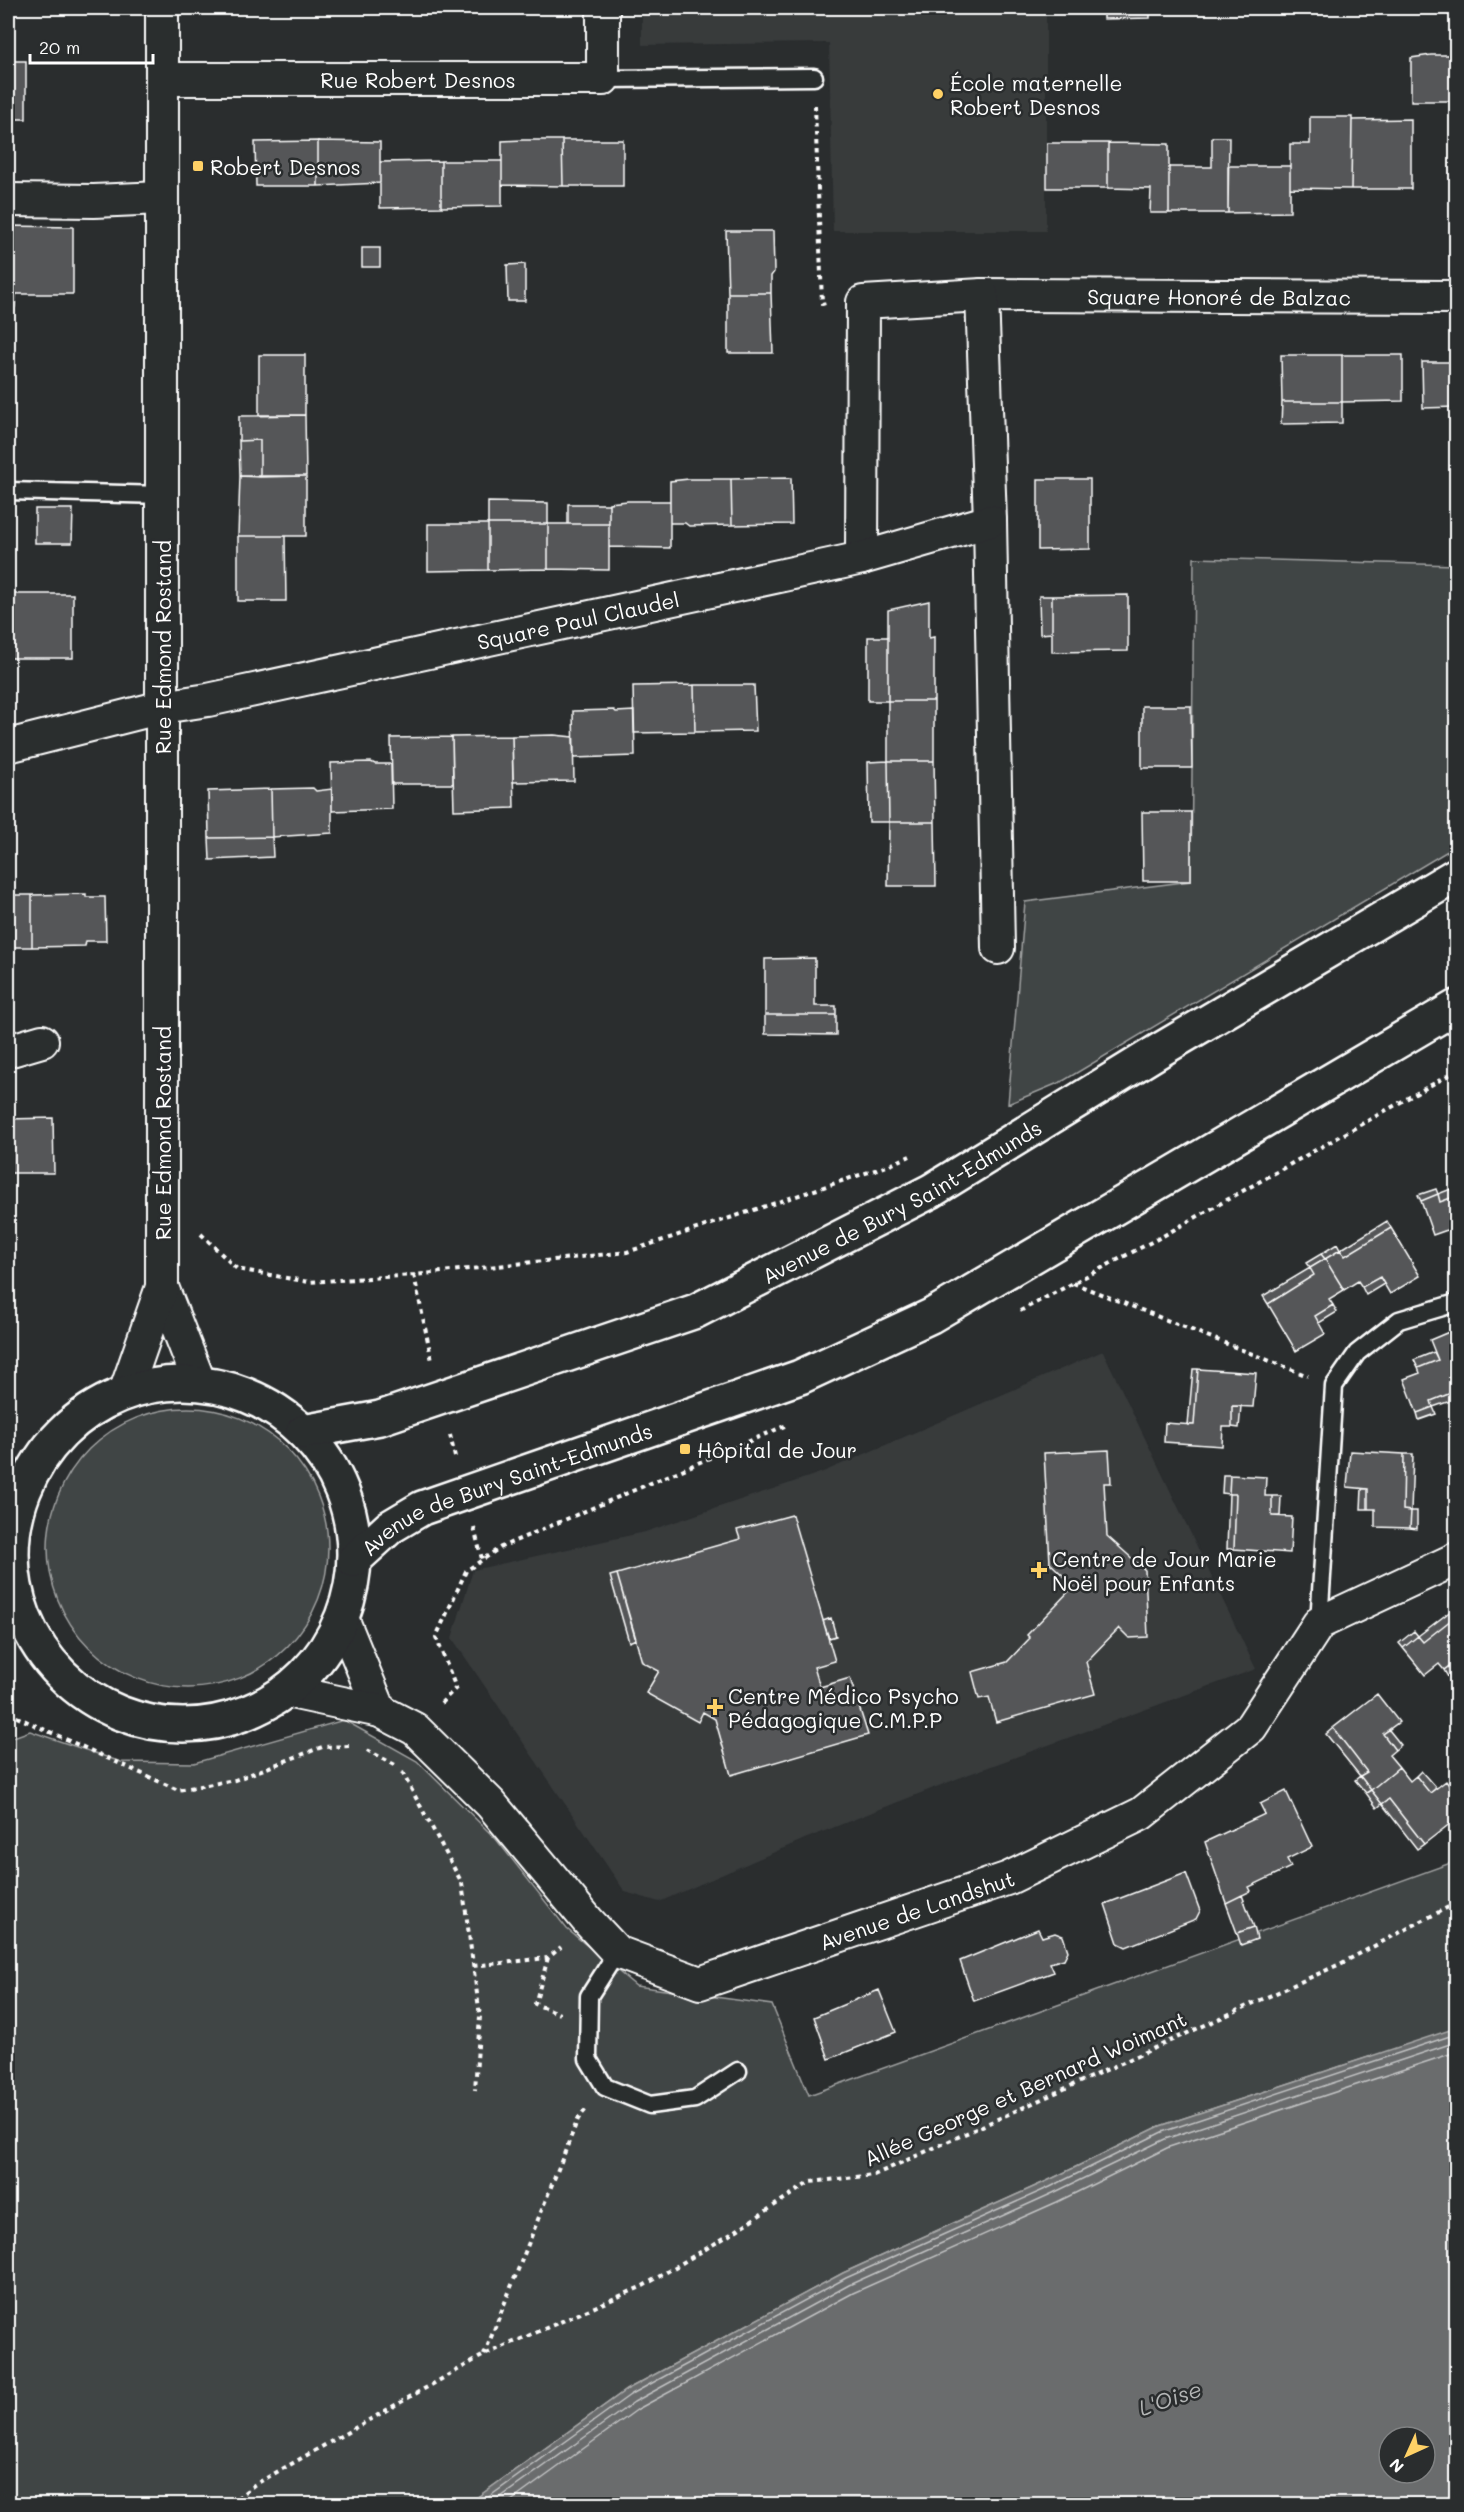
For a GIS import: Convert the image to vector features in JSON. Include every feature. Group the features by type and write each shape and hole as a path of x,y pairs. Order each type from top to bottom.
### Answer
{"main road":[{"name":"Avenue de Bury Saint-Edmunds","path":"303,1432 380,1418 696,1311 931,1191 1160,1050 1456,875"},
{"name":"Avenue de Bury Saint-Edmunds","path":"354,1560 390,1527 422,1508 800,1377 931,1316 1456,1007"},
{"path":"162,1384 200,1384 238,1392 264,1404 303,1432 332,1470 349,1514 354,1560 351,1590 342,1618 328,1646 316,1662 286,1691 251,1711 212,1723 172,1725 132,1718 95,1701 22,1642 25,1620 16,1593 10,1541 18,1507 26,1487 47,1450 69,1426 86,1413 125,1393 162,1384"}],"street":[{"name":"Rue Edmond Rostand","path":"125,1393 162,1287 162,8"},
{"path":"603,8 603,79"},
{"name":"Rue Robert Desnos","path":"162,79 603,79"},
{"path":"8,200 94,201 161,198"},
{"path":"982,295 990,522 998,948"},
{"name":"Square Honoré de Balzac","path":"863,302 982,295 1456,297"},
{"path":"862,558 863,302"},
{"name":"Square Paul Claudel","path":"8,746 162,707 208,700 862,558 990,522"},
{"path":"8,1051 42,1041"},
{"name":"Rue Edmond Rostand","path":"162,1287 200,1384"},
{"path":"1319,1623 1456,1559"},
{"path":"342,1618 380,1711"},
{"name":"Avenue de Landshut","path":"286,1691 380,1711 415,1729 491,1804 588,1921 617,1952 700,1983 1010,1878 1141,1814 1251,1727 1319,1623"}],"lane":[{"path":"603,79 814,76"},
{"path":"8,491 163,495"},
{"path":"1319,1623 1334,1386 1357,1353 1398,1320 1456,1303"},
{"path":"617,1952 589,1996 588,2059 605,2087 651,2105 695,2099 738,2071"}],"path":[{"path":"814,76 822,304 863,302"},
{"path":"1020,1311 1191,1220 1456,1071"},
{"path":"162,1194 237,1269 309,1282 414,1275 627,1252 890,1165 911,1155"},
{"path":"1073,1283 1334,1386"},
{"path":"387,1760 456,1688 436,1637 466,1570 501,1547 795,1421"},
{"path":"8,1713 178,1790 235,1780 322,1747 359,1746 399,1767 462,1883 480,2016 475,2090"},
{"name":"Allée George et Bernard Woimant","path":"230,2505 254,2485 484,2355 644,2286 731,2234 810,2182 874,2175 1340,1964 1456,1902"},
{"path":"588,1921 548,1958 535,2004 588,2024"},
{"path":"473,1966 548,1958"},
{"path":"484,2355 578,2119 605,2087"}],"shaded area":[{"name":"École maternelle Robert Desnos","path":"642,8 1046,8 1046,231 833,231 829,43 642,45"},
{"path":"1194,558 1456,565 1456,846 1063,1081 1008,1104 1025,902 1191,881"},
{"path":"1103,1351 1256,1669 964,1776 807,1838 659,1902 625,1892 452,1638 473,1570 645,1532 823,1472"},
{"path":"174,1408 202,1408 242,1418 254,1424 277,1439 297,1459 318,1494 326,1521 328,1548 326,1575 318,1602 297,1637 277,1657 254,1672 229,1682 202,1688 174,1688 134,1678 122,1672 99,1657 79,1637 64,1614 54,1589 48,1562 48,1534 58,1494 64,1482 79,1459 99,1439 122,1424 147,1414"},
{"path":"344,1720 417,1761 496,1839 567,1929 636,1986 772,2005 809,2095 1456,1861 1456,2050 1369,2057 1160,2126 1047,2181 843,2273 626,2390 468,2504 8,2504 8,1739 30,1731 121,1762 194,1763"}],"water":[{"name":"L'Oise","path":"1456,2028 1456,2504 468,2504 626,2390 843,2273 1047,2181 1160,2126"}],"building":[{"path":"1104,8 1150,8 1150,18 1104,19"},
{"path":"1456,55 1456,101 1411,101 1411,58"},
{"path":"8,61 26,61 26,119 8,119"},
{"path":"1310,117 1352,117 1351,189 1290,188 1290,144 1310,144"},
{"path":"1411,119 1411,189 1351,189 1352,120"},
{"path":"1212,137 1229,137 1228,213 1169,213 1169,167 1212,167"},
{"path":"562,140 563,186 502,185 502,141"},
{"path":"562,140 623,140 623,186 563,186"},
{"path":"318,141 318,186 256,186 255,142"},
{"path":"318,141 380,142 380,183 318,186"},
{"path":"1047,143 1108,143 1108,188 1047,188"},
{"path":"1108,143 1169,144 1169,213 1150,213 1151,189 1108,188"},
{"path":"441,161 502,161 502,206 441,207"},
{"path":"441,161 441,207 380,208 380,162"},
{"path":"1228,166 1290,166 1290,212 1228,213"},
{"path":"8,226 73,227 73,294 8,294"},
{"path":"726,231 773,231 774,272 771,276 771,293 728,293"},
{"path":"362,248 380,248 380,267 362,267"},
{"path":"525,264 525,301 508,301 507,265"},
{"path":"728,293 771,293 773,353 728,353"},
{"path":"8,294 16,294 15,307 8,307"},
{"path":"259,355 305,355 305,415 259,415"},
{"path":"1281,355 1342,355 1342,402 1282,402"},
{"path":"1342,355 1403,355 1403,401 1342,402"},
{"path":"1422,362 1456,362 1456,407 1423,408"},
{"path":"1282,402 1342,402 1342,423 1281,424"},
{"path":"305,415 306,476 260,477 260,440 239,441 239,416"},
{"path":"260,440 260,477 240,476 239,441"},
{"path":"240,476 306,476 306,536 238,536"},
{"path":"791,478 792,524 732,525 731,479"},
{"path":"731,479 732,525 689,526 685,523 670,523 670,481"},
{"path":"1038,479 1090,479 1090,549 1038,550"},
{"path":"670,501 670,548 609,547 609,503"},
{"path":"488,502 548,503 548,524 488,524"},
{"path":"568,504 609,504 609,524 568,524"},
{"path":"35,509 73,509 72,543 35,543"},
{"path":"428,524 488,524 488,570 428,571"},
{"path":"488,524 548,524 548,569 488,570"},
{"path":"548,524 609,524 609,570 548,569"},
{"path":"238,536 285,536 286,601 238,601"},
{"path":"8,594 73,594 73,658 8,658"},
{"path":"1128,595 1128,651 1052,652 1052,596"},
{"path":"1039,596 1052,596 1052,633 1040,634"},
{"path":"929,601 929,638 934,637 934,701 888,701 888,610"},
{"path":"868,637 888,637 888,701 868,701"},
{"path":"694,685 695,732 634,733 633,686"},
{"path":"694,685 754,685 756,731 695,732"},
{"path":"888,701 934,701 934,761 888,761"},
{"path":"1142,706 1191,706 1192,768 1142,768"},
{"path":"614,710 616,712 634,711 635,756 574,758 573,711"},
{"path":"512,736 573,737 574,781 513,782"},
{"path":"512,736 514,808 454,810 452,737"},
{"path":"452,737 453,784 392,784 391,738"},
{"path":"888,761 889,822 869,822 868,762"},
{"path":"888,761 934,761 935,822 889,822"},
{"path":"331,763 391,764 392,809 332,811"},
{"path":"313,788 316,791 332,789 332,833 272,837 271,789"},
{"path":"271,789 272,837 209,838 208,791"},
{"path":"1142,812 1191,812 1191,881 1143,881"},
{"path":"889,822 935,822 936,886 888,886"},
{"path":"272,837 273,857 210,860 209,838"},
{"path":"86,894 86,897 105,897 106,941 86,941 85,946 32,947 32,895"},
{"path":"8,895 32,895 32,947 8,947"},
{"path":"815,958 815,1006 836,1006 836,1015 765,1015 765,959"},
{"path":"765,1015 836,1015 836,1035 765,1034"},
{"path":"53,1118 54,1173 8,1173 8,1119"},
{"path":"1456,1187 1456,1196 1440,1202 1438,1194"},
{"path":"1436,1189 1438,1194 1421,1201 1418,1195"},
{"path":"1438,1194 1440,1202 1456,1196 1456,1232 1452,1233 1450,1229 1433,1235 1421,1201"},
{"path":"1387,1221 1391,1228 1345,1256 1340,1250"},
{"path":"1391,1228 1420,1276 1390,1294 1380,1277 1362,1287 1358,1281 1344,1290 1325,1259 1340,1250 1345,1256"},
{"path":"1337,1244 1340,1250 1325,1259 1321,1254"},
{"path":"1321,1254 1325,1259 1310,1268 1306,1263"},
{"path":"1325,1259 1344,1290 1329,1299 1333,1305 1315,1316 1325,1334 1296,1351 1268,1304 1314,1275 1310,1268"},
{"path":"1310,1268 1314,1275 1268,1304 1263,1296"},
{"path":"1380,1277 1384,1284 1366,1295 1362,1287"},
{"path":"1333,1305 1337,1312 1319,1323 1315,1316"},
{"path":"1456,1329 1456,1391 1431,1401 1433,1407 1417,1413 1404,1379 1420,1373 1418,1368 1438,1360 1430,1340"},
{"path":"1434,1352 1438,1360 1418,1368 1414,1360"},
{"path":"1193,1369 1198,1369 1194,1425 1188,1425"},
{"path":"1198,1369 1256,1373 1253,1407 1232,1406 1232,1427 1223,1427 1222,1446 1164,1442 1165,1423 1194,1425"},
{"path":"1456,1391 1456,1399 1433,1407 1431,1401"},
{"path":"1232,1406 1241,1406 1239,1428 1232,1427"},
{"path":"1433,1407 1436,1414 1419,1420 1417,1413"},
{"path":"1109,1450 1111,1483 1104,1483 1107,1536 1145,1570 1148,1637 1129,1638 1119,1628 1086,1662 1095,1694 996,1722 989,1697 979,1699 972,1672 1007,1662 1030,1638 1027,1635 1074,1586 1050,1563 1044,1453"},
{"path":"1350,1451 1404,1454 1403,1510 1411,1511 1410,1528 1375,1527 1375,1509 1368,1509 1368,1489 1347,1487"},
{"path":"1404,1454 1413,1454 1411,1511 1403,1510"},
{"path":"1223,1475 1230,1475 1229,1494 1222,1493"},
{"path":"1230,1475 1266,1477 1265,1496 1272,1496 1272,1516 1292,1517 1290,1553 1234,1549 1236,1494 1229,1494"},
{"path":"1362,1489 1368,1489 1368,1509 1361,1509"},
{"path":"1229,1494 1236,1494 1234,1549 1227,1549"},
{"path":"1272,1496 1281,1496 1280,1516 1272,1516"},
{"path":"1411,1511 1417,1511 1417,1529 1410,1528"},
{"path":"792,1515 835,1661 814,1667 820,1687 850,1678 868,1735 731,1775 715,1719 703,1712 698,1722 646,1693 659,1671 642,1662 617,1574 740,1539 737,1530"},
{"path":"617,1574 636,1639 629,1642 610,1576"},
{"path":"1456,1607 1456,1616 1423,1642 1418,1636"},
{"path":"1456,1616 1456,1661 1444,1670 1439,1664 1425,1675 1403,1648 1418,1636 1423,1642"},
{"path":"831,1618 836,1636 829,1638 823,1621"},
{"path":"1414,1631 1418,1636 1403,1648 1399,1643"},
{"path":"1456,1661 1456,1671 1448,1677 1444,1670"},
{"path":"1377,1694 1399,1722 1383,1734 1395,1750 1389,1755 1399,1767 1371,1790 1360,1776 1367,1772 1333,1728"},
{"path":"1333,1728 1367,1772 1360,1776 1326,1734"},
{"path":"1389,1730 1401,1745 1395,1750 1383,1734"},
{"path":"1399,1767 1410,1781 1416,1776 1430,1793 1446,1781 1456,1795 1456,1819 1424,1844 1389,1799 1382,1804 1371,1790"},
{"path":"1421,1771 1436,1788 1430,1793 1416,1776"},
{"path":"1360,1776 1371,1790 1366,1793 1355,1780"},
{"path":"1371,1790 1382,1804 1377,1808 1366,1793"},
{"path":"1286,1791 1312,1847 1287,1859 1291,1867 1249,1887 1251,1891 1226,1903 1205,1842 1265,1814 1260,1804"},
{"path":"1389,1799 1424,1844 1417,1849 1382,1804"},
{"path":"1186,1873 1200,1911 1196,1919 1126,1947 1118,1943 1105,1904"},
{"path":"1242,1895 1254,1927 1237,1933 1226,1903"},
{"path":"1254,1927 1257,1939 1241,1945 1237,1933"},
{"path":"1038,1929 1042,1937 1055,1933 1063,1936 1068,1951 1064,1959 1050,1963 1054,1972 974,2001 960,1961"},
{"path":"879,1990 896,2032 829,2059 814,2017"}],"place":[{"name":"École maternelle Robert Desnos","path":"938,94"},
{"name":"Robert Desnos","path":"198,166"},
{"name":"Hôpital de Jour","path":"685,1449"},
{"name":"Centre de Jour Marie Noël pour Enfants","path":"1039,1570"},
{"name":"Centre Médico Psycho Pédagogique C.M.P.P","path":"715,1707"}]}
